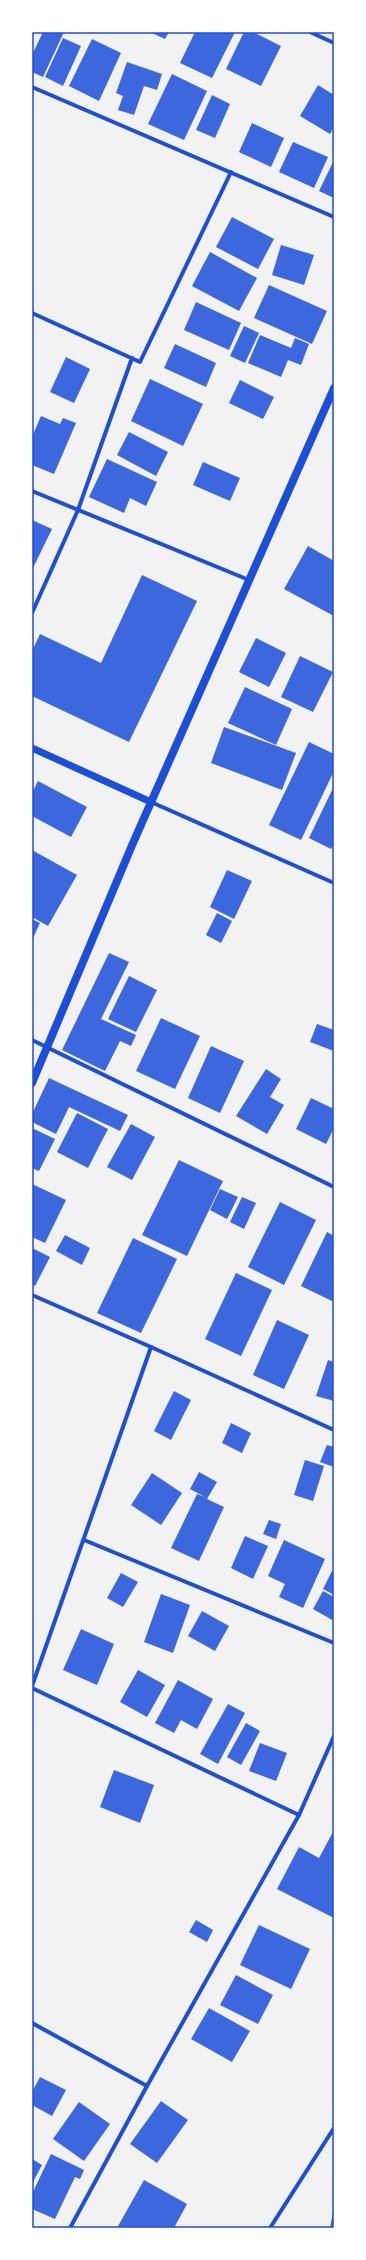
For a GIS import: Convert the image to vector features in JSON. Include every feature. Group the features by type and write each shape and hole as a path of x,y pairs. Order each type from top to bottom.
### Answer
{"main road":[{"path":"32,1083 150,802 331,401 334,388"}],"street":[{"path":"310,32 334,43"},
{"path":"32,87 231,172 334,218"},
{"path":"32,313 140,362 231,172"},
{"path":"32,613 78,510 132,358"},
{"path":"32,491 249,580"},
{"path":"32,748 334,883"},
{"path":"32,1040 334,1186"},
{"path":"32,1295 334,1430"},
{"path":"151,1347 32,1687 299,1816"},
{"path":"84,1540 334,1643"},
{"path":"70,2228 146,2086 299,1816 334,1736"},
{"path":"32,2023 146,2086"},
{"path":"270,2228 334,2128"}],"building":[{"path":"43,32 64,32 43,77 32,72 32,55"},
{"path":"150,32 169,32 165,39"},
{"path":"195,32 235,32 212,78 180,63"},
{"path":"244,32 253,32 281,46 261,86 226,69"},
{"path":"63,38 81,46 63,86 45,77"},
{"path":"92,39 121,53 99,101 69,86"},
{"path":"127,62 162,74 157,90 144,86 134,115 118,110 123,96 116,93"},
{"path":"172,74 207,91 184,140 148,124"},
{"path":"318,85 334,95 334,127 330,134 300,116"},
{"path":"212,95 230,104 215,138 196,130"},
{"path":"252,123 284,138 271,167 239,152"},
{"path":"293,142 328,157 314,188 279,172"},
{"path":"334,160 334,198 319,191"},
{"path":"232,217 274,239 258,269 216,247"},
{"path":"281,245 314,255 304,285 272,275"},
{"path":"210,252 257,278 239,311 192,286"},
{"path":"269,285 327,311 312,344 254,318"},
{"path":"196,302 241,323 229,350 184,330"},
{"path":"244,326 259,333 245,363 230,356"},
{"path":"260,335 291,348 295,338 309,344 301,365 288,360 281,377 248,363"},
{"path":"175,344 216,363 206,387 164,368"},
{"path":"66,357 90,369 74,403 50,392"},
{"path":"150,379 203,404 183,446 131,421"},
{"path":"240,380 274,397 263,419 229,403"},
{"path":"41,416 60,424 63,418 76,423 54,474 32,465 32,437"},
{"path":"129,432 168,452 156,476 117,455"},
{"path":"107,459 157,482 146,506 130,498 124,513 89,497"},
{"path":"203,462 240,478 230,501 193,485"},
{"path":"32,520 52,529 32,570"},
{"path":"308,546 334,561 334,616 284,589"},
{"path":"142,575 197,601 129,742 32,696 32,651 40,634 101,663"},
{"path":"256,638 286,653 269,687 239,672"},
{"path":"300,656 333,672 313,712 281,697"},
{"path":"245,687 292,709 276,745 228,723"},
{"path":"224,727 296,753 282,790 211,763"},
{"path":"309,742 334,754 334,771 301,840 269,825"},
{"path":"38,781 87,807 71,837 32,816 32,793"},
{"path":"334,786 334,844 331,849 309,838"},
{"path":"32,850 77,875 48,926 32,917"},
{"path":"227,870 252,881 234,919 210,907"},
{"path":"217,913 232,921 221,943 206,935"},
{"path":"32,919 40,923 32,940"},
{"path":"109,953 129,962 101,1019 136,1035 131,1046 120,1041 105,1071 62,1050"},
{"path":"129,976 157,990 136,1032 108,1019"},
{"path":"161,1018 200,1036 175,1089 136,1071"},
{"path":"317,1024 334,1030 334,1051 310,1042"},
{"path":"211,1046 244,1061 220,1113 188,1098"},
{"path":"266,1069 281,1079 270,1097 284,1105 267,1134 236,1116"},
{"path":"49,1078 128,1115 120,1131 69,1107 56,1134 32,1122 32,1114"},
{"path":"311,1098 334,1109 334,1128 326,1144 296,1129"},
{"path":"77,1113 108,1129 88,1168 57,1152"},
{"path":"131,1124 155,1137 132,1180 107,1167"},
{"path":"32,1128 55,1139 39,1171 32,1168"},
{"path":"179,1160 223,1181 187,1256 142,1235"},
{"path":"32,1184 66,1200 45,1243 32,1237"},
{"path":"220,1189 238,1197 227,1219 210,1210"},
{"path":"242,1197 256,1203 244,1229 230,1222"},
{"path":"280,1202 316,1220 284,1285 248,1267"},
{"path":"327,1232 334,1236 334,1302 301,1286"},
{"path":"65,1235 90,1248 82,1265 56,1251"},
{"path":"133,1238 177,1259 141,1333 97,1313"},
{"path":"32,1248 50,1257 35,1286 32,1284"},
{"path":"236,1273 272,1290 241,1356 205,1339"},
{"path":"277,1320 309,1335 284,1389 253,1375"},
{"path":"328,1360 334,1362 334,1401 316,1396"},
{"path":"174,1391 191,1400 171,1440 154,1431"},
{"path":"231,1423 251,1433 242,1453 222,1443"},
{"path":"327,1445 334,1447 334,1467 320,1462"},
{"path":"305,1460 324,1466 313,1501 294,1495"},
{"path":"199,1472 217,1482 207,1499 224,1507 199,1561 171,1548 197,1494 205,1497 190,1489"},
{"path":"152,1473 182,1493 161,1525 131,1505"},
{"path":"269,1520 281,1524 276,1539 263,1534"},
{"path":"245,1536 268,1546 253,1579 231,1568"},
{"path":"284,1540 325,1559 303,1608 279,1597 285,1584 268,1576"},
{"path":"332,1571 334,1572 334,1595 323,1589"},
{"path":"121,1573 138,1582 123,1607 107,1598"},
{"path":"323,1591 334,1597 334,1621 313,1609"},
{"path":"161,1594 190,1605 173,1653 144,1642"},
{"path":"202,1611 229,1626 215,1651 188,1636"},
{"path":"81,1629 114,1644 97,1685 63,1670"},
{"path":"138,1670 165,1685 147,1717 120,1702"},
{"path":"178,1680 213,1699 197,1729 181,1720 174,1733 155,1723"},
{"path":"228,1704 245,1713 218,1764 200,1754"},
{"path":"246,1723 260,1731 241,1765 227,1757"},
{"path":"260,1743 287,1753 276,1781 249,1771"},
{"path":"114,1770 154,1785 140,1823 100,1807"},
{"path":"334,1830 334,1918 277,1889 299,1847 319,1858"},
{"path":"196,1920 213,1930 207,1942 189,1932"},
{"path":"259,1925 310,1949 291,1989 240,1965"},
{"path":"236,1975 273,1995 258,2024 220,2005"},
{"path":"209,2008 250,2031 232,2062 191,2039"},
{"path":"40,2077 66,2090 52,2116 32,2105 32,2092"},
{"path":"161,2101 188,2120 157,2163 130,2144"},
{"path":"79,2102 110,2124 84,2161 53,2139"},
{"path":"51,2154 84,2170 80,2179 75,2177 55,2219 32,2209 32,2194"},
{"path":"32,2159 42,2165 32,2184"},
{"path":"144,2180 187,2204 174,2228 117,2228"},
{"path":"333,2212 334,2228 330,2228"}]}
